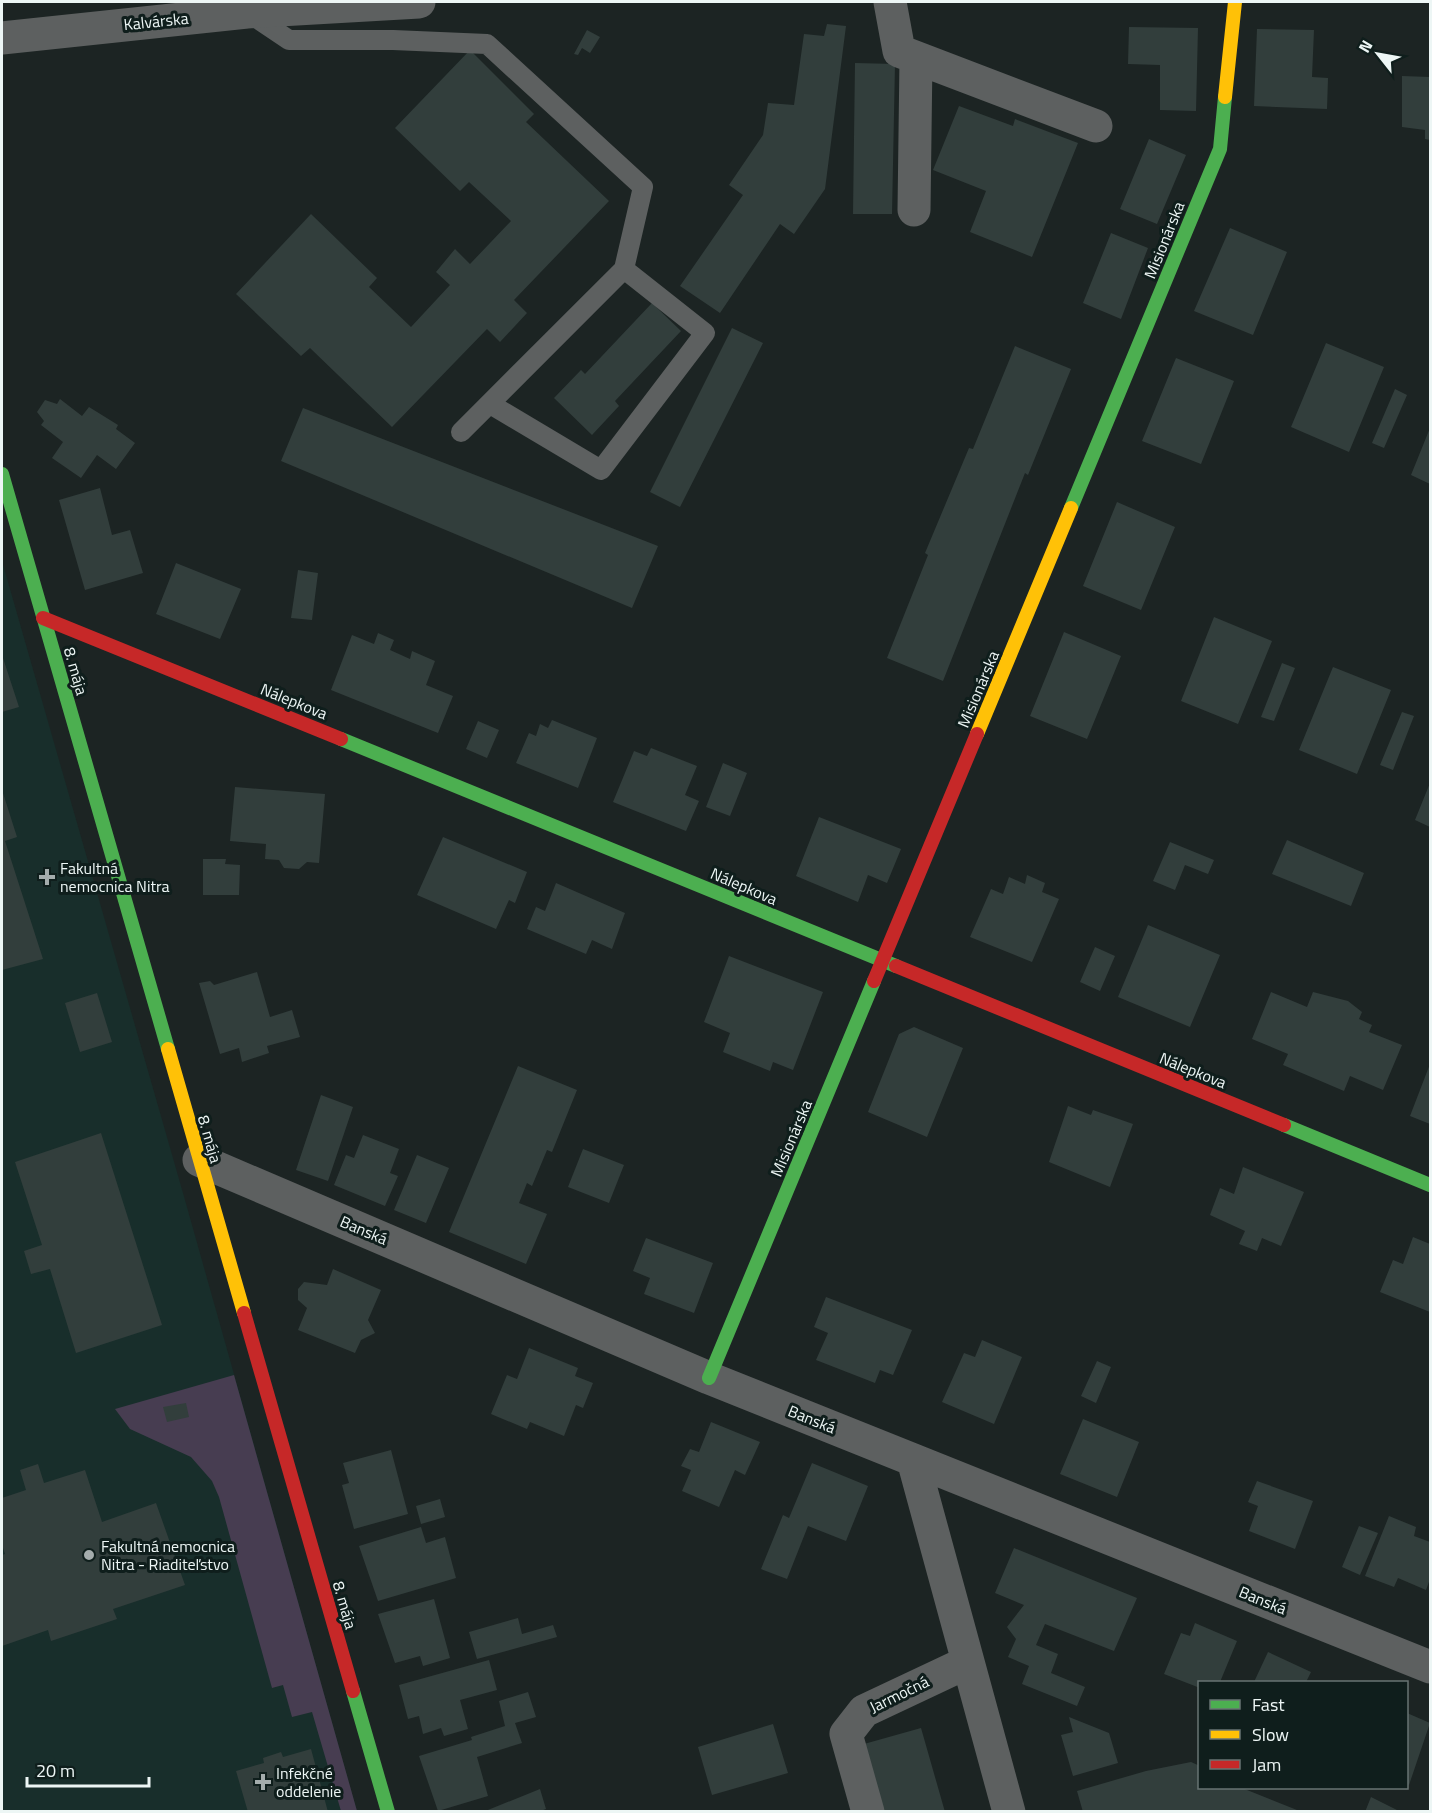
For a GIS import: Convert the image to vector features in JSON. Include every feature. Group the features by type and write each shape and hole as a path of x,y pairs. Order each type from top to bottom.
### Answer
{"street":[{"name":"Kalvárska","path":"2,38 247,12 419,2"},
{"path":"890,2 899,51 1096,126"},
{"name":"Misionárska","path":"709,1378 1220,149 1235,2"},
{"path":"914,210 916,58"},
{"name":"8. mája","path":"2,474 388,1812"},
{"name":"Nálepkova","path":"44,618 564,828 882,962 1431,1185"},
{"name":"Banská","path":"199,1160 709,1378 1431,1667"},
{"path":"913,1460 1009,1812"},
{"name":"Jarmočná","path":"868,1812 846,1734 864,1711 968,1662"}],"lane":[{"path":"247,12 289,40 393,40 487,44 643,187 624,269 461,432"},
{"path":"490,404 601,470 705,333 624,269"}],"shaded area":[{"name":"Fakultná nemocnica Nitra","path":"2,561 183,1193 357,1811 2,1811"},
{"path":"234,1375 357,1811 341,1811 312,1712 292,1717 283,1685 272,1688 219,1497 212,1481 191,1457 130,1429 115,1409"}],"building":[{"path":"827,24 846,26 825,189 794,234 780,224 720,313 680,286 743,195 729,185 763,135 768,103 794,105 804,34 824,36"},
{"path":"1129,27 1198,28 1196,111 1160,110 1160,65 1128,64"},
{"path":"1257,29 1314,30 1312,77 1328,78 1327,109 1254,106"},
{"path":"587,30 600,37 590,53 582,48 578,55 574,54"},
{"path":"470,50 534,114 526,122 609,201 514,300 527,313 500,342 487,329 392,427 310,348 301,356 236,294 311,214 377,278 369,287 411,327 450,285 436,272 455,249 470,264 511,221 469,182 460,191 395,128"},
{"path":"855,63 895,64 892,214 853,214"},
{"path":"1402,76 1430,77 1430,140 1425,139 1425,130 1402,127"},
{"path":"959,106 1013,126 1015,119 1078,143 1032,257 970,232 986,191 933,170"},
{"path":"1149,139 1186,155 1157,224 1120,209"},
{"path":"1230,228 1287,252 1253,335 1194,311"},
{"path":"1111,233 1148,248 1121,319 1083,303"},
{"path":"652,303 681,331 615,401 619,406 592,435 554,398 581,370 585,374"},
{"path":"732,328 763,343 680,507 650,492"},
{"path":"1326,343 1384,367 1349,452 1291,427"},
{"path":"1015,346 1071,369 1028,475 1025,473 943,681 887,658 928,555 925,553 969,448 973,449"},
{"path":"1176,358 1234,381 1201,464 1142,441"},
{"path":"1395,389 1407,395 1384,448 1372,443"},
{"path":"60,399 82,416 89,407 118,425 116,429 135,443 116,469 97,455 81,478 52,458 63,442 41,425 44,421 37,412 45,400 57,404"},
{"path":"303,408 658,546 632,608 281,461"},
{"path":"1430,428 1430,484 1411,475"},
{"path":"100,488 112,535 130,530 143,573 85,590 59,500"},
{"path":"1117,502 1175,527 1141,610 1083,586"},
{"path":"176,563 241,589 220,639 156,614"},
{"path":"298,570 318,573 312,620 291,618"},
{"path":"1214,617 1272,641 1238,724 1181,701"},
{"path":"1064,632 1121,656 1087,739 1030,716"},
{"path":"378,633 394,640 390,650 410,659 412,651 435,661 426,685 453,696 438,733 331,690 352,635 374,644"},
{"path":"2,655 19,707 2,712"},
{"path":"1282,663 1295,668 1274,721 1261,717"},
{"path":"1333,667 1391,690 1357,774 1299,750"},
{"path":"1402,712 1414,716 1393,770 1380,765"},
{"path":"552,720 597,738 578,788 516,763 529,733 536,736 540,724 548,728"},
{"path":"478,721 499,730 487,758 466,749"},
{"path":"651,748 697,766 685,795 699,801 686,831 613,802 634,751 647,756"},
{"path":"723,763 747,773 730,816 706,807"},
{"path":"1430,783 1430,827 1415,820"},
{"path":"235,787 325,794 319,863 307,862 299,869 284,868 279,860 265,859 266,844 230,841"},
{"path":"2,790 17,837 5,841 43,959 2,970"},
{"path":"819,817 901,849 887,883 868,875 858,902 796,876"},
{"path":"443,837 527,872 515,903 509,900 496,929 417,895"},
{"path":"1287,840 1364,873 1351,906 1272,874"},
{"path":"1170,842 1214,860 1208,874 1185,865 1175,890 1153,881"},
{"path":"203,859 226,859 225,864 240,865 239,895 203,895"},
{"path":"1027,875 1045,883 1042,892 1059,899 1032,962 970,937 991,889 1003,894 1009,877 1025,884"},
{"path":"556,883 625,913 612,949 592,940 586,954 527,929 536,907 545,911"},
{"path":"1148,925 1220,955 1190,1027 1118,997"},
{"path":"1095,947 1115,956 1100,991 1080,982"},
{"path":"729,956 823,992 793,1070 773,1062 770,1071 723,1052 730,1033 704,1022"},
{"path":"257,972 270,1017 292,1010 300,1037 267,1046 269,1053 242,1062 239,1048 220,1054 199,983 210,981 214,985"},
{"path":"1271,992 1307,1007 1313,992 1348,1001 1362,1012 1359,1019 1372,1025 1369,1032 1402,1045 1383,1090 1350,1076 1344,1091 1283,1065 1288,1054 1252,1039"},
{"path":"97,993 112,1042 80,1052 65,1003"},
{"path":"914,1027 963,1048 927,1137 868,1112 899,1034"},
{"path":"1430,1064 1430,1124 1410,1116"},
{"path":"518,1066 577,1090 552,1152 547,1150 532,1186 527,1183 519,1203 547,1214 526,1264 449,1232"},
{"path":"321,1095 353,1107 328,1181 296,1170"},
{"path":"1068,1106 1091,1115 1093,1110 1133,1124 1110,1187 1049,1162"},
{"path":"101,1133 162,1325 76,1353 50,1269 31,1274 24,1251 42,1245 15,1162"},
{"path":"363,1135 399,1149 390,1173 398,1176 385,1206 334,1185 346,1155 354,1158"},
{"path":"583,1149 624,1165 609,1203 568,1187"},
{"path":"417,1155 449,1168 426,1223 394,1210"},
{"path":"1243,1167 1304,1192 1281,1246 1262,1238 1257,1251 1239,1244 1245,1231 1210,1215 1220,1188 1234,1194"},
{"path":"1413,1237 1430,1244 1430,1312 1380,1292 1393,1260 1403,1264"},
{"path":"646,1238 713,1263 694,1313 644,1294 650,1278 633,1271"},
{"path":"333,1269 381,1290 368,1320 375,1333 361,1340 355,1353 298,1330 307,1308 298,1300 298,1289 304,1282 327,1285"},
{"path":"826,1297 912,1330 893,1375 880,1370 875,1383 816,1360 828,1333 814,1327"},
{"path":"982,1340 1022,1357 994,1424 942,1402 964,1353 975,1357"},
{"path":"529,1348 578,1368 575,1376 593,1383 583,1408 576,1405 564,1436 530,1422 527,1429 491,1414 507,1375 517,1379"},
{"path":"1097,1361 1111,1367 1096,1403 1081,1396"},
{"path":"186,1403 189,1417 167,1422 163,1407"},
{"path":"1083,1419 1139,1442 1117,1497 1060,1474"},
{"path":"711,1422 760,1442 745,1475 735,1470 719,1507 682,1491 691,1470 681,1466 690,1449 699,1452"},
{"path":"391,1450 408,1514 354,1529 342,1485 349,1483 343,1463"},
{"path":"812,1463 868,1486 846,1541 808,1526 787,1579 761,1569 783,1515 789,1518"},
{"name":"Fakultná nemocnica Nitra - Riaditeľstvo","path":"38,1464 44,1483 85,1470 102,1522 156,1503 185,1585 113,1609 117,1619 51,1641 48,1630 2,1646 2,1555 5,1554 2,1545 2,1498 26,1490 20,1470"},
{"path":"1257,1481 1313,1501 1295,1549 1249,1531 1258,1506 1248,1502"},
{"path":"440,1499 445,1517 421,1524 416,1506"},
{"path":"1389,1516 1416,1527 1414,1536 1430,1542 1430,1579 1426,1590 1398,1578 1394,1587 1365,1576"},
{"path":"1359,1526 1378,1533 1360,1575 1342,1567"},
{"path":"421,1527 426,1543 445,1537 456,1578 378,1601 359,1546"},
{"path":"1014,1548 1137,1598 1114,1651 1045,1624 1036,1645 1058,1654 1051,1673 1085,1687 1077,1706 1022,1684 1029,1666 1008,1657 1016,1639 1007,1627 1024,1605 995,1593"},
{"path":"434,1599 450,1658 423,1666 420,1656 395,1663 378,1614"},
{"path":"518,1618 522,1634 553,1625 557,1637 477,1659 469,1632"},
{"path":"1195,1623 1237,1641 1220,1681 1198,1681 1198,1687 1164,1674 1181,1633 1190,1636"},
{"path":"1268,1652 1311,1672 1306,1681 1254,1681"},
{"path":"489,1660 497,1690 460,1700 468,1729 444,1736 441,1728 423,1734 419,1716 408,1719 399,1685"},
{"path":"528,1692 536,1717 515,1723 522,1743 477,1757 488,1796 438,1811 419,1756 472,1740 471,1737 505,1726 499,1701"},
{"path":"1408,1713 1430,1723 1408,1784"},
{"path":"1069,1717 1109,1733 1118,1763 1073,1776 1061,1735 1073,1732"},
{"path":"773,1724 788,1773 712,1795 698,1747"},
{"path":"921,1728 945,1812 883,1812 864,1744"},
{"path":"311,1749 328,1812 248,1812 236,1771 264,1763 263,1758 281,1752 283,1757"},
{"path":"1191,1762 1198,1765 1198,1789 1244,1789 1302,1812 1083,1812 1077,1791 1146,1771"},
{"path":"540,1789 546,1809 538,1812 483,1812"},
{"path":"1371,1797 1401,1812 1365,1812"}],"traffic: fast":[{"path":"1071,508 1220,149 1225,97"},
{"path":"2,474 168,1049"},
{"path":"341,739 896,966"},
{"path":"709,1378 874,981"},
{"path":"1284,1125 1430,1185"},
{"path":"353,1691 388,1812"}],"traffic: slow":[{"path":"1225,97 1235,2"},
{"path":"977,734 1071,508"},
{"path":"168,1049 244,1313"}],"traffic: jam":[{"path":"43,618 341,739"},
{"path":"874,981 977,734"},
{"path":"896,966 1284,1125"},
{"path":"244,1313 353,1691"}],"place":[{"name":"Fakultná nemocnica Nitra","path":"47,877"},
{"name":"Fakultná nemocnica Nitra - Riaditeľstvo","path":"89,1555"},
{"name":"Infekčné oddelenie","path":"263,1782"}]}
